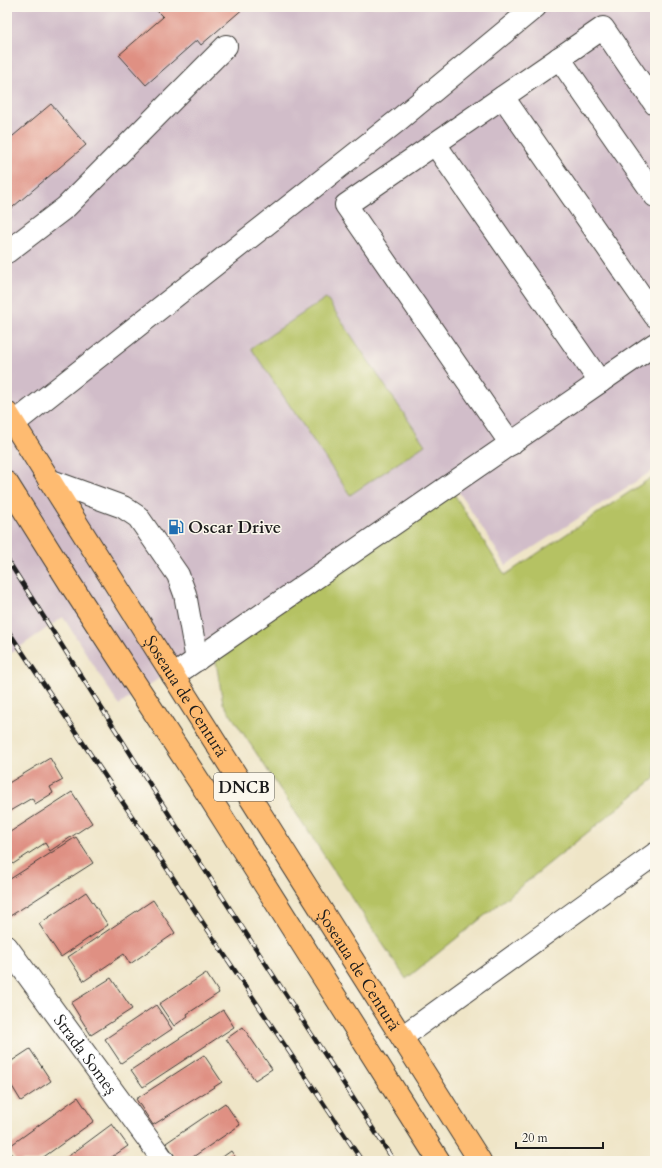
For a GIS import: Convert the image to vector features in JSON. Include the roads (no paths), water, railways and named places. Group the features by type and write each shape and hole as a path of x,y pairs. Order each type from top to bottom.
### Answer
{"main road":[{"name":"Șoseaua de Centură","path":"10,418 480,1161"},
{"name":"Șoseaua de Centură","path":"7,483 71,585 210,798 439,1161"}],"street":[{"path":"10,418 396,122 535,7"},
{"path":"511,444 346,205 603,28 655,104"},
{"path":"7,252 66,207 226,46"},
{"path":"559,58 655,196"},
{"path":"503,97 655,316"},
{"path":"435,144 600,382"},
{"path":"173,676 655,344"},
{"path":"49,480 123,507 138,517 178,575 185,594 197,660"},
{"path":"402,1037 655,854"},
{"name":"Strada Someș","path":"7,947 164,1161"}],"railway":[{"path":"7,559 177,827 394,1161"},
{"path":"7,629 362,1161"}],"place":[{"name":"Oscar Drive","path":"176,527"}]}
